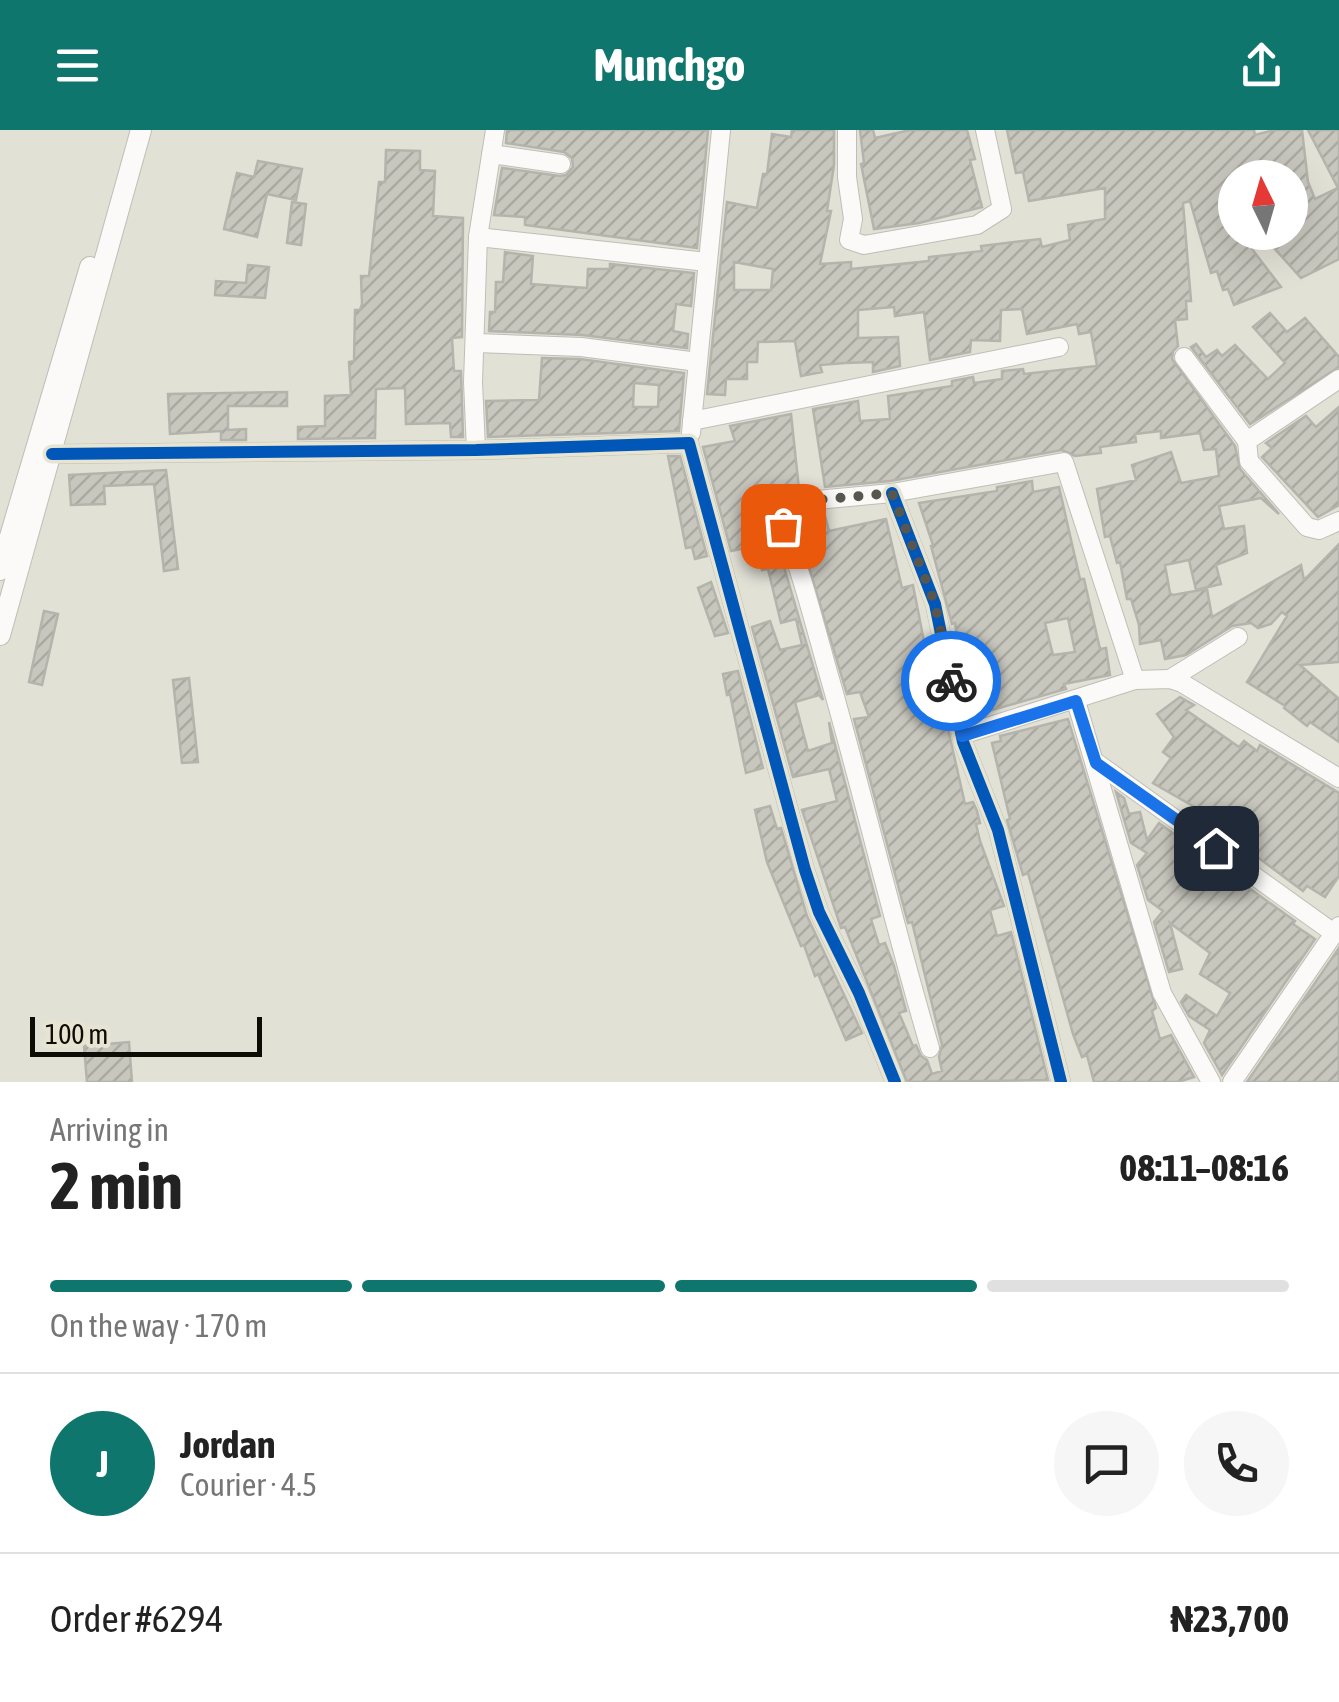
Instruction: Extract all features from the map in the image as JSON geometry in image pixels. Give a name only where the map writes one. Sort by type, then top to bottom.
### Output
[{"type":"street","points":[[0,570],[128,130]]},
{"type":"street","points":[[0,635],[141,130]]},
{"type":"street","points":[[476,450],[478,237],[495,130]]},
{"type":"street","points":[[721,130],[690,443],[805,870],[895,1082]]},
{"type":"street","points":[[847,130],[854,219],[849,240],[864,244],[977,225],[1002,209],[985,130]]},
{"type":"street","points":[[492,154],[561,164]]},
{"type":"street","points":[[478,237],[707,262]]},
{"type":"street","points":[[476,343],[581,346],[698,362]]},
{"type":"street","points":[[692,421],[1058,346]]},
{"type":"street","points":[[1184,358],[1247,441],[1249,462],[1306,527],[1318,530],[1339,521]]},
{"type":"street","points":[[1247,441],[1339,379]]},
{"type":"street","points":[[52,454],[476,450],[690,443]]},
{"type":"street","points":[[930,1048],[893,924],[854,762],[783,526],[796,502],[892,493],[1064,462],[1135,680]]},
{"type":"street","points":[[892,493],[935,604],[962,736],[998,830],[1061,1082]]},
{"type":"street","points":[[962,736],[1135,680],[1170,679],[1238,638]]},
{"type":"street","points":[[1170,679],[1339,778]]},
{"type":"street","points":[[1076,701],[1162,993],[1210,1082]]},
{"type":"street","points":[[1096,763],[1337,930],[1232,1082]]},
{"type":"building","points":[[507,130],[708,130],[697,248],[525,225],[525,217],[494,215],[502,168],[560,176],[573,167],[572,158],[564,152],[506,143]]},
{"type":"building","points":[[792,130],[834,130],[834,165],[827,211],[831,211],[820,264],[851,262],[851,269],[929,261],[929,257],[982,251],[981,246],[1040,239],[1042,247],[1070,240],[1068,225],[1105,219],[1105,188],[1029,201],[1023,172],[1016,173],[1007,130],[1254,130],[1255,135],[1302,130],[1305,160],[1218,160],[1218,250],[1253,250],[1281,287],[1234,305],[1228,289],[1223,290],[1217,271],[1211,273],[1190,201],[1183,203],[1191,301],[1186,301],[1187,319],[1175,320],[1178,346],[1172,359],[1235,446],[1240,469],[1279,514],[1261,498],[1219,506],[1224,529],[1244,526],[1247,553],[1216,565],[1221,584],[1196,590],[1189,560],[1165,565],[1173,595],[1207,589],[1212,617],[1301,565],[1304,580],[1339,544],[1339,662],[1300,665],[1339,699],[1339,742],[1310,722],[1307,726],[1285,706],[1247,682],[1287,616],[1282,612],[1271,624],[1258,628],[1251,623],[1232,626],[1186,655],[1165,659],[1161,640],[1140,644],[1139,625],[1131,599],[1127,599],[1120,562],[1117,563],[1110,536],[1105,537],[1097,489],[1136,480],[1132,465],[1171,452],[1181,483],[1219,476],[1216,449],[1204,450],[1200,433],[1161,438],[1161,431],[1135,434],[1136,442],[1100,447],[1101,453],[1075,456],[1062,450],[890,481],[825,487],[813,409],[858,401],[860,421],[890,419],[888,396],[952,386],[952,381],[973,377],[974,383],[1002,379],[1002,371],[1023,369],[1024,374],[1097,366],[1091,332],[1079,334],[1077,324],[1027,334],[1022,309],[1001,310],[1000,341],[971,340],[970,352],[930,360],[924,312],[895,316],[894,307],[858,310],[858,338],[898,337],[900,366],[873,372],[873,362],[820,365],[822,372],[801,376],[795,341],[758,342],[757,362],[747,362],[747,379],[726,379],[725,395],[707,394],[727,202],[757,208],[763,174],[767,174],[772,134],[791,137]],"holes":[[[734,262],[773,269],[771,290],[734,290]]]},
{"type":"building","points":[[860,130],[873,130],[875,138],[910,130],[967,130],[982,207],[919,223],[874,229],[861,164],[864,163]]},
{"type":"building","points":[[1308,130],[1339,130],[1339,259],[1301,278],[1276,250],[1308,250],[1308,182],[1315,199],[1338,188]]},
{"type":"building","points":[[386,150],[420,151],[420,170],[435,171],[433,216],[463,218],[462,337],[452,338],[454,371],[461,371],[463,437],[451,437],[450,423],[406,424],[405,388],[376,389],[375,438],[298,439],[298,427],[325,426],[325,396],[351,395],[349,362],[354,361],[355,310],[360,310],[362,304],[361,276],[369,276],[379,182],[385,182]]},
{"type":"building","points":[[258,161],[302,169],[296,200],[267,194],[257,237],[224,229],[237,173],[254,177]]},
{"type":"building","points":[[292,202],[306,204],[301,245],[287,243]]},
{"type":"building","points":[[505,252],[533,256],[531,284],[587,288],[588,269],[610,269],[610,264],[694,273],[691,306],[676,304],[673,331],[688,334],[687,348],[582,335],[489,331],[490,312],[495,312],[496,282],[503,282]]},
{"type":"building","points":[[248,265],[269,267],[265,298],[215,295],[216,281],[246,283]]},
{"type":"building","points":[[1270,313],[1287,332],[1305,318],[1339,357],[1339,367],[1250,424],[1191,347],[1196,344],[1206,357],[1217,350],[1222,356],[1235,345],[1268,379],[1285,363],[1253,327]]},
{"type":"building","points":[[542,358],[684,373],[679,431],[488,437],[486,401],[539,400]],"holes":[[[634,383],[659,385],[658,407],[633,407]]]},
{"type":"building","points":[[287,392],[287,406],[228,406],[228,430],[246,429],[246,440],[221,440],[221,431],[170,434],[168,394]]},
{"type":"building","points":[[1339,407],[1339,505],[1318,517],[1262,457],[1272,448],[1266,443],[1306,416],[1316,427]]},
{"type":"building","points":[[791,414],[799,489],[776,491],[778,509],[771,526],[776,542],[731,551],[703,447],[735,441],[730,426]]},
{"type":"building","points":[[668,456],[680,456],[707,556],[695,559],[692,547],[686,548]]},
{"type":"building","points":[[166,470],[178,569],[164,571],[154,484],[104,486],[105,504],[71,505],[69,475]]},
{"type":"building","points":[[1032,481],[1033,492],[1059,487],[1080,579],[1084,579],[1100,649],[1106,648],[1110,675],[1064,684],[1066,689],[978,714],[919,503],[997,491],[997,487]],"holes":[[[1068,618],[1075,652],[1053,655],[1045,623]]]},
{"type":"building","points":[[824,512],[829,531],[886,519],[902,588],[913,585],[937,708],[943,707],[965,804],[973,802],[977,811],[980,841],[1004,906],[990,910],[997,936],[1011,932],[1048,1080],[907,1082],[845,927],[841,928],[802,810],[837,801],[829,769],[793,777],[752,627],[770,621],[780,650],[802,645],[796,619],[781,623],[768,569],[762,570],[759,558],[779,550],[823,700],[819,695],[795,702],[808,751],[832,743],[829,722],[880,916],[871,919],[879,945],[885,943],[894,966],[906,1011],[899,1013],[913,1046],[927,1060],[932,1074],[942,1071],[942,1045],[912,922],[908,923],[854,719],[869,717],[860,692],[847,694],[797,527],[803,516]]},
{"type":"building","points":[[711,582],[728,633],[715,636],[698,588]]},
{"type":"building","points":[[44,611],[58,614],[42,685],[29,682]]},
{"type":"building","points":[[738,671],[763,768],[746,773],[723,674]]},
{"type":"building","points":[[189,678],[198,762],[182,763],[173,680]]},
{"type":"building","points":[[1180,697],[1194,705],[1186,710],[1239,747],[1244,741],[1257,751],[1260,745],[1339,793],[1339,876],[1325,897],[1307,886],[1303,891],[1256,856],[1258,853],[1241,840],[1245,836],[1153,783],[1171,758],[1163,752],[1174,737],[1157,714]]},
{"type":"building","points":[[1068,719],[1156,1008],[1152,1011],[1160,1039],[1171,1035],[1194,1077],[1178,1082],[1094,1082],[1087,1055],[1082,1057],[1073,1034],[1028,873],[1023,875],[1007,820],[1010,819],[992,743],[1001,741],[1000,736]]},
{"type":"building","points":[[1116,792],[1124,798],[1129,814],[1140,812],[1147,840],[1159,823],[1315,939],[1222,1075],[1204,1043],[1210,1030],[1189,1016],[1181,1002],[1186,995],[1217,1016],[1230,993],[1200,974],[1210,953],[1170,923],[1182,969],[1169,972],[1154,922],[1163,911],[1148,900],[1137,865],[1147,853],[1131,843]]},
{"type":"building","points":[[770,806],[777,829],[781,828],[807,916],[862,1033],[846,1040],[767,862],[755,810]]},
{"type":"building","points":[[1339,948],[1339,1082],[1247,1082]]},
{"type":"building","points":[[129,1042],[132,1082],[87,1082],[84,1046]]},
{"type":"cycle path","points":[[52,454],[476,450],[689,443],[805,870],[819,912],[859,993],[895,1082]]},
{"type":"cycle path","points":[[892,493],[935,604],[963,742],[998,830],[1061,1082]]},
{"type":"way so far","points":[[783,526],[796,502],[892,493],[935,604],[951,681]]},
{"type":"route","points":[[951,681],[962,736],[1076,701],[1096,763],[1216,848]]}]
